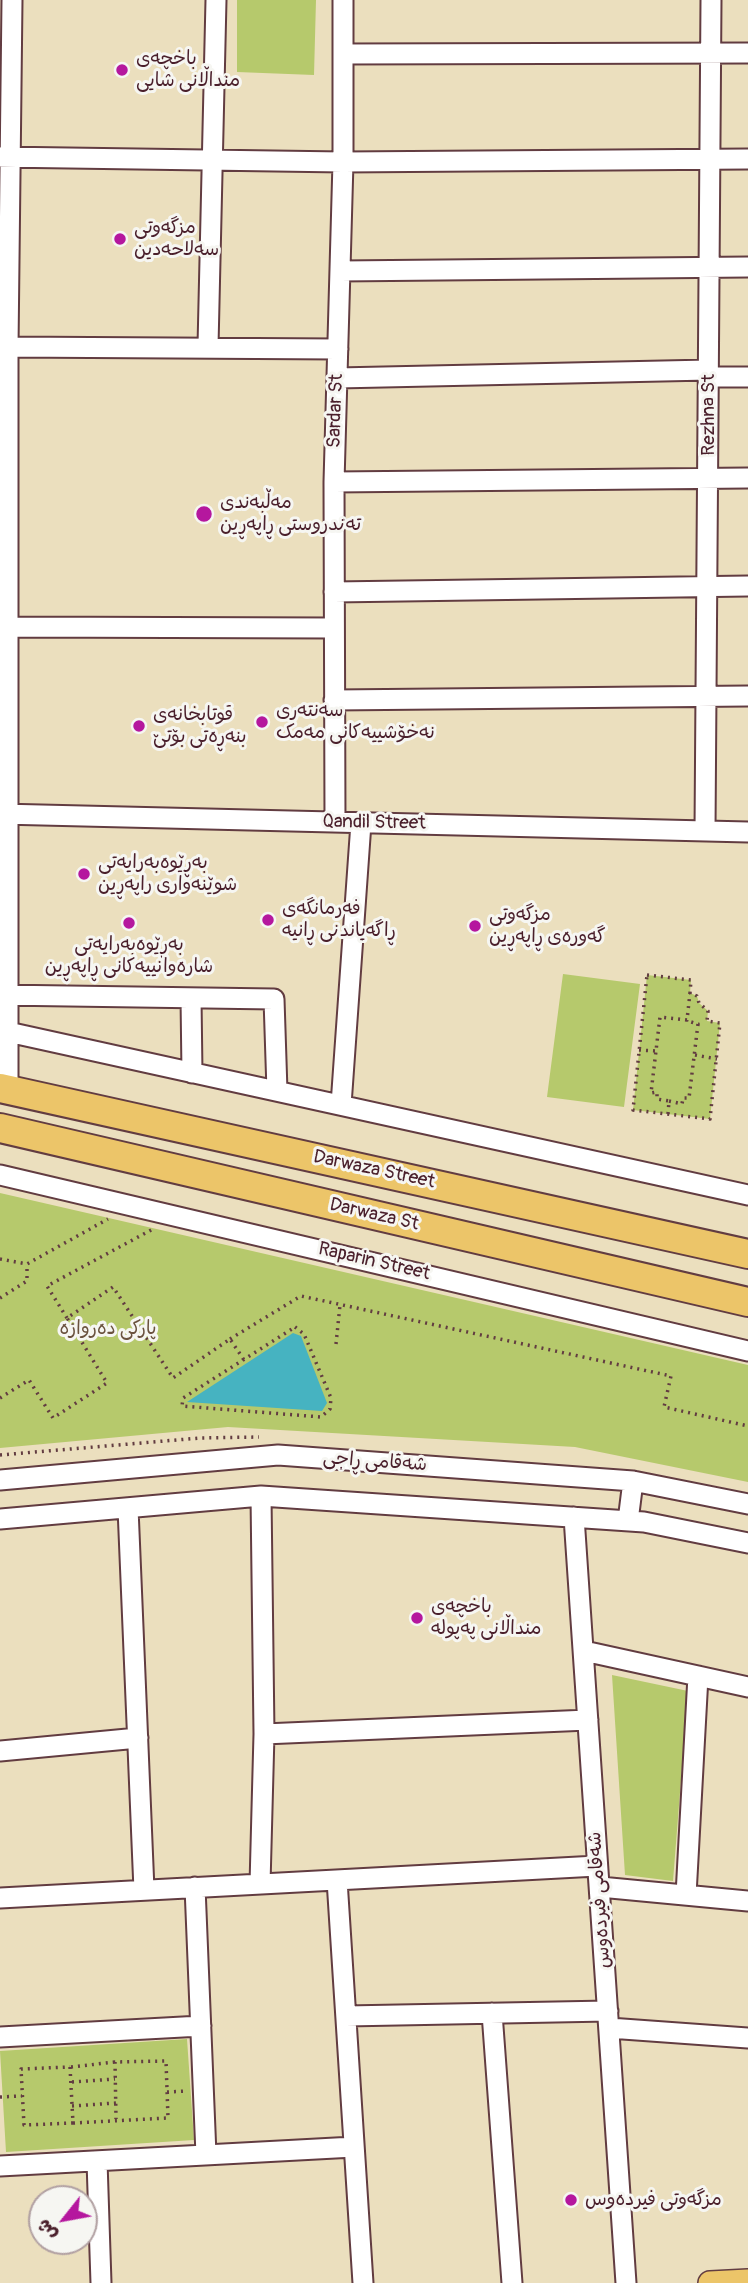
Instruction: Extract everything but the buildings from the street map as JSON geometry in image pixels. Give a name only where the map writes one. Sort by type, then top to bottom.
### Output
[{"type":"highway","name":"Darwaza Street","points":[[4,1088],[748,1254]]},
{"type":"highway","name":"Darwaza St","points":[[0,1128],[748,1302]]},
{"type":"highway","points":[[424,1226],[434,1183]]},
{"type":"main road","points":[[710,2283],[748,2281]]},
{"type":"street","points":[[4,1088],[8,1032],[4,994],[3,695],[7,627],[4,593],[4,488],[5,374],[8,347],[5,157],[6,54],[12,0]]},
{"type":"street","points":[[208,346],[216,0]]},
{"type":"street","name":"Sardar St","points":[[335,822],[334,482],[343,162],[343,0]]},
{"type":"street","name":"Rezhna St","points":[[705,831],[711,0]]},
{"type":"street","points":[[343,54],[748,53]]},
{"type":"street","points":[[5,157],[343,162],[748,159]]},
{"type":"street","points":[[340,271],[748,267]]},
{"type":"street","points":[[8,347],[208,346],[338,349]]},
{"type":"street","points":[[337,379],[709,374],[748,377]]},
{"type":"street","points":[[334,482],[748,478]]},
{"type":"street","points":[[334,592],[748,586]]},
{"type":"street","points":[[7,627],[333,628]]},
{"type":"street","points":[[334,700],[748,696]]},
{"type":"street","name":"Qandil Street","points":[[4,814],[748,832]]},
{"type":"street","points":[[341,1105],[360,822]]},
{"type":"street","points":[[4,994],[274,999],[277,1091]]},
{"type":"street","points":[[191,998],[192,1073]]},
{"type":"street","points":[[8,1032],[748,1195]]},
{"type":"street","name":"Raparin Street","points":[[0,1175],[748,1351]]},
{"type":"street","name":"شەقامی ڕاجی","points":[[0,1480],[278,1455],[633,1481],[748,1504]]},
{"type":"street","points":[[628,1521],[633,1481]]},
{"type":"street","points":[[0,1519],[261,1496],[628,1521],[748,1543]]},
{"type":"street","points":[[260,1884],[264,1734],[261,1496]]},
{"type":"street","points":[[128,1508],[144,1890]]},
{"type":"street","name":"شەقامی فیردەوس","points":[[574,1517],[626,2283]]},
{"type":"street","points":[[584,1651],[748,1687]]},
{"type":"street","points":[[686,1895],[698,1676]]},
{"type":"street","points":[[264,1734],[588,1720]]},
{"type":"street","points":[[0,1751],[138,1738]]},
{"type":"street","points":[[0,1898],[597,1866]]},
{"type":"street","points":[[337,1880],[363,2283]]},
{"type":"street","points":[[195,1887],[206,2155]]},
{"type":"street","points":[[600,1887],[748,1901]]},
{"type":"street","points":[[346,2016],[492,2013],[608,2019],[748,2038]]},
{"type":"street","points":[[492,2013],[512,2283]]},
{"type":"street","points":[[0,2037],[201,2026]]},
{"type":"street","points":[[0,2166],[354,2147]]},
{"type":"street","points":[[97,2161],[101,2283]]},
{"type":"path","points":[[687,1020],[691,980],[648,975],[633,1110],[710,1119],[720,1023],[707,1021],[708,1011],[699,1003],[697,996],[690,993]]},
{"type":"path","points":[[660,1017],[698,1024],[689,1098],[683,1098],[681,1104],[656,1099],[657,1093],[651,1093],[656,1051],[660,1017]]},
{"type":"path","points":[[639,1050],[656,1051]]},
{"type":"path","points":[[694,1055],[717,1059]]},
{"type":"path","points":[[668,1114],[669,1101]]},
{"type":"path","points":[[0,1259],[27,1264],[116,1215]]},
{"type":"path","points":[[0,1398],[29,1380],[53,1418],[107,1382],[47,1286],[162,1224]]},
{"type":"path","points":[[0,1298],[26,1281],[27,1264]]},
{"type":"path","points":[[67,1318],[113,1287],[173,1378],[301,1296],[671,1376],[664,1407],[748,1426]]},
{"type":"path","points":[[336,1344],[340,1305]]},
{"type":"path","points":[[295,1327],[304,1334],[331,1398],[330,1409],[321,1417],[182,1406],[183,1398],[244,1360],[295,1327]]},
{"type":"path","points":[[230,1339],[244,1360]]},
{"type":"path","points":[[166,2061],[168,2118],[24,2125],[21,2068],[70,2067],[115,2062],[166,2061]]},
{"type":"path","points":[[115,2062],[116,2119]]},
{"type":"path","points":[[70,2067],[73,2123]]},
{"type":"path","points":[[71,2082],[115,2079]]},
{"type":"path","points":[[0,2097],[22,2096]]},
{"type":"path","points":[[72,2106],[116,2103]]},
{"type":"green space","points":[[237,0],[316,0],[314,75],[237,72]]},
{"type":"green space","points":[[563,974],[640,984],[624,1107],[547,1097]]},
{"type":"green space","points":[[647,975],[691,980],[690,993],[697,996],[699,1003],[708,1011],[707,1021],[720,1023],[710,1119],[633,1110]]},
{"type":"green space","name":"پارکی دەروازە","points":[[0,1193],[748,1365],[748,1482],[575,1447],[228,1427],[0,1448]]},
{"type":"green space","points":[[612,1675],[688,1691],[673,1881],[625,1875]]},
{"type":"green space","points":[[187,2039],[194,2140],[6,2152],[0,2051]]},
{"type":"water","points":[[293,1333],[301,1336],[327,1403],[322,1411],[187,1402]]},
{"type":"place","name":"باخچەی منداڵانی شایی","points":[[122,70]]},
{"type":"place","name":"مزگەوتی سەلاحەدین","points":[[120,239]]},
{"type":"place","name":"مەڵبەندی تەندروستی ڕاپەڕین","points":[[204,514]]},
{"type":"place","name":"سەنتەری نەخۆشییەکانی مەمک","points":[[262,722]]},
{"type":"place","name":"قوتابخانەی بنەڕەتی بۆتێ","points":[[139,726]]},
{"type":"place","name":"بەڕێوەبەرایەتی شوێنەواری راپەڕین","points":[[84,874]]},
{"type":"place","name":"فەرمانگەی ڕاگەیاندنی ڕانیە","points":[[268,920]]},
{"type":"place","name":"بەڕێوەبەرایەتی شارەوانییەکانی ڕاپەڕین","points":[[129,923]]},
{"type":"place","name":"مزگەوتی گەورەی ڕاپەڕین","points":[[475,926]]},
{"type":"place","name":"باخچەی منداڵانی پەپولە","points":[[417,1618]]},
{"type":"place","name":"مزگەوتی فیردەوس","points":[[571,2200]]}]
